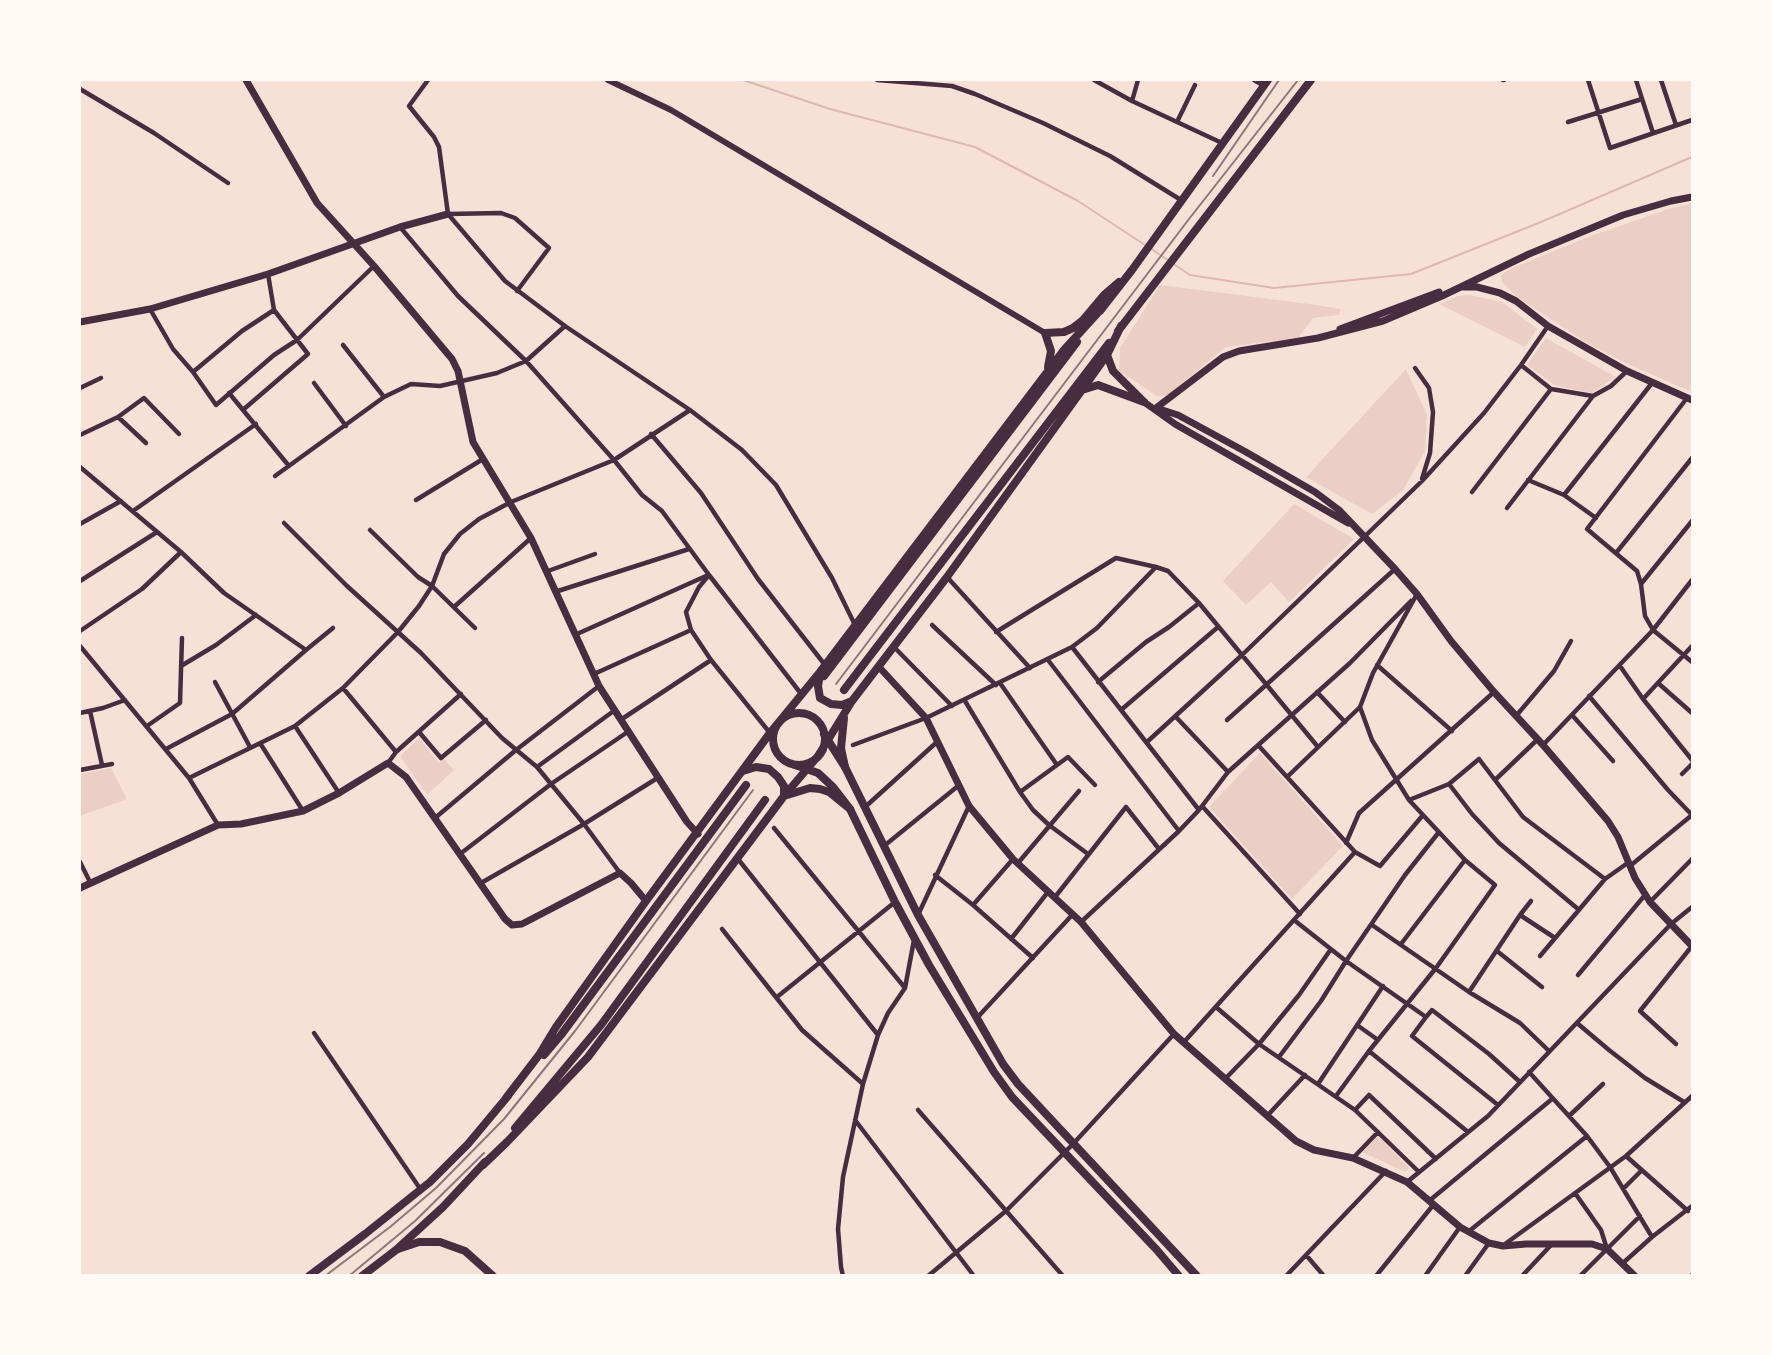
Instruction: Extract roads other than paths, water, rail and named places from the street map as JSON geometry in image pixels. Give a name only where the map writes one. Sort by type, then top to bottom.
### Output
[{"type":"main road","points":[[249,80],[316,203],[374,266],[452,359],[458,371],[473,442],[531,538],[558,591],[599,686],[687,822],[698,834]]},
{"type":"main road","points":[[844,690],[1311,80]]},
{"type":"main road","points":[[506,1098],[539,1055],[556,1027],[646,901],[698,834],[770,733],[822,674],[1130,273],[1266,82]]},
{"type":"main road","points":[[1156,408],[1223,357],[1239,351],[1318,338],[1383,321],[1528,254],[1623,215],[1692,197]]},
{"type":"main road","points":[[80,322],[150,309],[268,273],[400,227],[448,214]]},
{"type":"main road","points":[[1489,289],[1485,283],[1490,272]]},
{"type":"main road","points":[[1046,374],[1051,351],[1045,333],[1064,332],[1082,321],[1104,295],[1130,273]]},
{"type":"main road","points":[[1459,287],[1477,286],[1516,301],[1548,326],[1627,371],[1690,399]]},
{"type":"main road","points":[[852,701],[842,705],[831,704],[820,698],[818,686],[825,665],[1064,350],[1103,307]]},
{"type":"main road","points":[[362,1275],[396,1250],[443,1207],[588,1057],[784,796],[818,756],[827,738],[852,701],[947,577],[1107,355],[1121,326]]},
{"type":"main road","points":[[1107,355],[1113,371],[1144,402]]},
{"type":"main road","points":[[1082,390],[1098,386],[1178,415],[1315,492],[1339,510],[1417,594],[1451,641],[1608,821],[1648,899],[1692,946]]},
{"type":"main road","points":[[1156,408],[1175,424],[1355,527]]},
{"type":"main road","points":[[1241,461],[1246,452]]},
{"type":"main road","points":[[879,667],[926,718],[969,806],[1016,861],[1081,922],[1174,1034],[1296,1141],[1314,1150],[1353,1158],[1407,1182],[1460,1227],[1489,1243],[1503,1246],[1592,1244],[1606,1249],[1623,1263],[1632,1275]]},
{"type":"main road","points":[[1179,1275],[1012,1097],[994,1072],[914,938],[850,809],[818,772],[781,758],[773,745],[778,723],[790,715],[805,714],[818,721],[845,767],[918,915],[1003,1064],[1018,1084],[1073,1144],[1197,1275]]},
{"type":"main road","points":[[844,715],[842,748],[845,767]]},
{"type":"main road","points":[[795,765],[812,762],[818,756]]},
{"type":"main road","points":[[80,888],[218,825],[241,824],[303,811],[388,764],[406,777],[512,926],[522,924],[620,873],[632,883],[646,901]]},
{"type":"main road","points":[[741,772],[756,767],[769,769],[784,786],[784,796]]},
{"type":"main road","points":[[309,1275],[421,1190],[468,1144],[561,1035],[746,785]]},
{"type":"main road","points":[[784,796],[810,788],[820,789],[829,792],[850,809]]},
{"type":"main road","points":[[483,1165],[601,1025],[765,800]]},
{"type":"main road","points":[[396,1250],[419,1242],[440,1242],[465,1251],[493,1275]]},
{"type":"street","points":[[428,80],[409,106],[434,137],[442,159],[448,214],[505,281],[517,291],[690,410],[742,450],[776,485],[832,578],[855,625]]},
{"type":"street","points":[[608,80],[671,110],[1045,333]]},
{"type":"street","points":[[877,80],[952,86],[975,94],[1043,123],[1110,156],[1181,200]]},
{"type":"street","points":[[1094,80],[1131,101],[1222,143]]},
{"type":"street","points":[[1131,101],[1138,80]]},
{"type":"street","points":[[1255,80],[1266,82]]},
{"type":"street","points":[[1588,80],[1610,148],[1692,120]]},
{"type":"street","points":[[1636,80],[1653,133]]},
{"type":"street","points":[[1661,80],[1676,125]]},
{"type":"street","points":[[1177,122],[1195,85]]},
{"type":"street","points":[[80,89],[154,133],[228,183]]},
{"type":"street","points":[[1568,122],[1642,99]]},
{"type":"street","points":[[448,214],[501,213],[515,218],[549,248],[517,291]]},
{"type":"street","points":[[400,227],[458,296],[525,362],[614,460],[642,495],[662,511],[802,694]]},
{"type":"street","points":[[150,309],[172,349],[216,405],[274,355],[297,340],[374,266]]},
{"type":"street","points":[[244,409],[308,354],[274,310],[268,273]]},
{"type":"street","points":[[192,372],[242,331],[274,310]]},
{"type":"street","points":[[275,476],[384,397],[411,384],[440,386],[497,373],[525,362],[565,326]]},
{"type":"street","points":[[1147,742],[1242,655],[1422,481],[1484,413],[1548,326]]},
{"type":"street","points":[[343,345],[384,397]]},
{"type":"street","points":[[1521,365],[1551,389],[1593,396]]},
{"type":"street","points":[[1415,368],[1429,388],[1433,412],[1430,453],[1422,481]]},
{"type":"street","points":[[1507,508],[1593,396],[1611,386],[1627,371]]},
{"type":"street","points":[[80,388],[101,378]]},
{"type":"street","points":[[314,383],[346,426]]},
{"type":"street","points":[[1564,495],[1652,383]]},
{"type":"street","points":[[1472,492],[1551,389]]},
{"type":"street","points":[[229,393],[290,466]]},
{"type":"street","points":[[80,435],[118,417],[144,398],[179,434]]},
{"type":"street","points":[[1690,399],[1587,530],[1637,571],[1645,616],[1653,630],[1692,662]]},
{"type":"street","points":[[189,778],[295,726],[343,688],[398,632],[419,606],[432,586],[444,554],[460,534],[479,519],[511,502],[614,460],[690,410]]},
{"type":"street","points":[[118,417],[146,443]]},
{"type":"street","points":[[133,510],[256,424]]},
{"type":"street","points":[[651,434],[701,493],[758,579],[825,665]]},
{"type":"street","points":[[1616,553],[1692,458]]},
{"type":"street","points":[[416,500],[483,459]]},
{"type":"street","points":[[80,467],[133,510],[224,593],[306,650]]},
{"type":"street","points":[[80,475],[86,472]]},
{"type":"street","points":[[1528,480],[1564,495],[1596,518]]},
{"type":"street","points":[[80,524],[120,501]]},
{"type":"street","points":[[1641,584],[1692,521]]},
{"type":"street","points":[[284,523],[347,586],[398,632],[516,750],[537,767],[584,824],[620,873]]},
{"type":"street","points":[[370,530],[475,628]]},
{"type":"street","points":[[80,581],[157,532]]},
{"type":"street","points":[[454,608],[531,538]]},
{"type":"street","points":[[558,591],[689,549]]},
{"type":"street","points":[[80,631],[142,588],[181,552]]},
{"type":"street","points":[[548,571],[596,554]]},
{"type":"street","points":[[996,632],[1116,558],[1168,571],[1199,603],[1318,747]]},
{"type":"street","points":[[853,745],[926,718],[1072,648],[1097,628],[1156,567]]},
{"type":"street","points":[[1227,720],[1395,569]]},
{"type":"street","points":[[709,575],[699,587],[686,612],[691,630],[711,660],[770,733]]},
{"type":"street","points":[[577,634],[709,575]]},
{"type":"street","points":[[947,577],[1030,668]]},
{"type":"street","points":[[1495,780],[1572,715],[1653,630],[1692,580]]},
{"type":"street","points":[[1287,777],[1360,707],[1377,665],[1417,594]]},
{"type":"street","points":[[1081,922],[1179,831],[1201,808],[1228,772],[1350,663],[1417,594]]},
{"type":"street","points":[[1098,682],[1146,642],[1199,603]]},
{"type":"street","points":[[181,666],[216,645],[256,615]]},
{"type":"street","points":[[932,625],[998,684],[1057,765]]},
{"type":"street","points":[[1121,710],[1218,627]]},
{"type":"street","points":[[166,749],[232,714],[333,628]]},
{"type":"street","points":[[594,674],[691,630]]},
{"type":"street","points":[[147,726],[180,703],[182,638]]},
{"type":"street","points":[[1516,716],[1554,671],[1571,641]]},
{"type":"street","points":[[80,646],[189,778],[218,825]]},
{"type":"street","points":[[1643,699],[1692,646]]},
{"type":"street","points":[[894,647],[952,706]]},
{"type":"street","points":[[1072,648],[1201,808],[1300,914]]},
{"type":"street","points":[[621,719],[711,660]]},
{"type":"street","points":[[1048,660],[1179,831]]},
{"type":"street","points":[[1377,665],[1452,731]]},
{"type":"street","points":[[1620,666],[1692,762],[1682,774]]},
{"type":"street","points":[[215,682],[250,747]]},
{"type":"street","points":[[1658,683],[1692,712]]},
{"type":"street","points":[[435,818],[516,750],[599,686]]},
{"type":"street","points":[[343,688],[396,752]]},
{"type":"street","points":[[1317,692],[1345,722]]},
{"type":"street","points":[[1346,843],[1359,813],[1494,692]]},
{"type":"street","points":[[388,764],[396,752],[461,694]]},
{"type":"street","points":[[1540,956],[1605,879],[1630,864],[1692,815],[1589,696]]},
{"type":"street","points":[[80,713],[103,708],[125,699]]},
{"type":"street","points":[[965,700],[1033,810],[1049,825],[1089,854]]},
{"type":"street","points":[[1336,1096],[1436,968],[1495,885],[1465,860],[1409,800],[1372,740],[1360,707]]},
{"type":"street","points":[[537,767],[615,710]]},
{"type":"street","points":[[90,711],[102,765]]},
{"type":"street","points":[[1572,715],[1613,761]]},
{"type":"street","points":[[1176,717],[1228,772]]},
{"type":"street","points":[[419,732],[441,758],[486,720]]},
{"type":"street","points":[[295,726],[339,793]]},
{"type":"street","points":[[460,854],[551,784],[629,731]]},
{"type":"street","points":[[864,808],[938,741]]},
{"type":"street","points":[[260,743],[303,811]]},
{"type":"street","points":[[1258,745],[1355,852],[1380,866],[1423,815]]},
{"type":"street","points":[[1020,792],[1068,757],[1095,785]]},
{"type":"street","points":[[1409,800],[1449,784],[1479,759],[1523,817],[1605,879]]},
{"type":"street","points":[[80,770],[112,764]]},
{"type":"street","points":[[480,883],[584,824],[659,777]]},
{"type":"street","points":[[1449,784],[1498,843],[1578,909]]},
{"type":"street","points":[[884,846],[958,786]]},
{"type":"street","points":[[974,905],[1078,791]]},
{"type":"street","points":[[918,915],[969,806]]},
{"type":"street","points":[[1055,897],[1126,807],[1159,849]]},
{"type":"street","points":[[774,828],[905,988]]},
{"type":"street","points":[[1280,1058],[1405,875],[1439,832]]},
{"type":"street","points":[[1184,1042],[1355,852]]},
{"type":"street","points":[[738,859],[878,1035]]},
{"type":"street","points":[[1578,975],[1648,899],[1692,859]]},
{"type":"street","points":[[1401,944],[1465,860]]},
{"type":"street","points":[[80,862],[90,882]]},
{"type":"street","points":[[935,875],[974,905],[1033,958]]},
{"type":"street","points":[[1011,939],[1048,891]]},
{"type":"street","points":[[1469,992],[1531,901]]},
{"type":"street","points":[[777,997],[895,902]]},
{"type":"street","points":[[1407,1182],[1498,1105],[1671,924],[1692,908]]},
{"type":"street","points":[[976,1019],[1073,914]]},
{"type":"street","points":[[1520,915],[1555,938]]},
{"type":"street","points":[[1294,920],[1346,961],[1426,1017]]},
{"type":"street","points":[[1372,925],[1469,992],[1520,1023],[1550,1051]]},
{"type":"street","points":[[722,929],[802,1030],[863,1084]]},
{"type":"street","points":[[843,1275],[840,1267],[838,1229],[843,1178],[855,1120],[878,1035],[888,1013],[905,988],[914,938]]},
{"type":"street","points":[[1676,1044],[1640,1011],[1692,946]]},
{"type":"street","points":[[1226,1078],[1259,1044],[1299,995],[1331,949]]},
{"type":"street","points":[[1497,951],[1542,987]]},
{"type":"street","points":[[1318,1084],[1383,986]]},
{"type":"street","points":[[1216,1007],[1259,1044],[1355,1110],[1419,1172]]},
{"type":"street","points":[[1498,1105],[1412,1036],[1432,1010],[1489,1054],[1520,1082]]},
{"type":"street","points":[[1577,1023],[1645,1078],[1684,1102]]},
{"type":"street","points":[[1357,1025],[1378,1040]]},
{"type":"street","points":[[314,1033],[421,1190]]},
{"type":"street","points":[[928,1275],[1007,1210],[1065,1153],[1174,1034]]},
{"type":"street","points":[[1369,1051],[1468,1132]]},
{"type":"street","points":[[1529,1072],[1587,1136],[1610,1167],[1652,1237]]},
{"type":"street","points":[[1267,1116],[1305,1075]]},
{"type":"street","points":[[1569,1116],[1603,1084]]},
{"type":"street","points":[[1355,1110],[1369,1095],[1436,1159]]},
{"type":"street","points":[[1503,1246],[1626,1156],[1692,1096]]},
{"type":"street","points":[[1376,1275],[1432,1203],[1552,1099]]},
{"type":"street","points":[[918,1110],[1064,1275]]},
{"type":"street","points":[[855,1120],[974,1275]]},
{"type":"street","points":[[1353,1158],[1378,1132]]},
{"type":"street","points":[[1468,1232],[1587,1136]]},
{"type":"street","points":[[1623,1263],[1652,1237],[1690,1209],[1626,1156]]},
{"type":"street","points":[[1623,1189],[1642,1170]]},
{"type":"street","points":[[1286,1275],[1386,1171]]},
{"type":"street","points":[[1575,1193],[1601,1230],[1606,1249]]},
{"type":"street","points":[[1580,1275],[1640,1216]]},
{"type":"street","points":[[1425,1275],[1460,1227]]},
{"type":"street","points":[[1465,1275],[1489,1243]]},
{"type":"street","points":[[1522,1275],[1552,1244]]},
{"type":"street","points":[[1306,1255],[1324,1275]]},
{"type":"waterway","points":[[743,80],[830,109],[975,147],[1078,201],[1145,245]]},
{"type":"waterway","points":[[1150,248],[1190,275],[1274,288],[1411,274],[1541,222],[1692,157]]},
{"type":"railway","points":[[1213,176],[1279,80]]},
{"type":"railway","points":[[836,684],[1189,219],[1298,80]]},
{"type":"railway","points":[[325,1276],[390,1227],[436,1188],[504,1119],[575,1031],[753,790]]},
{"type":"railway","points":[[349,1276],[415,1221],[484,1153]]}]
